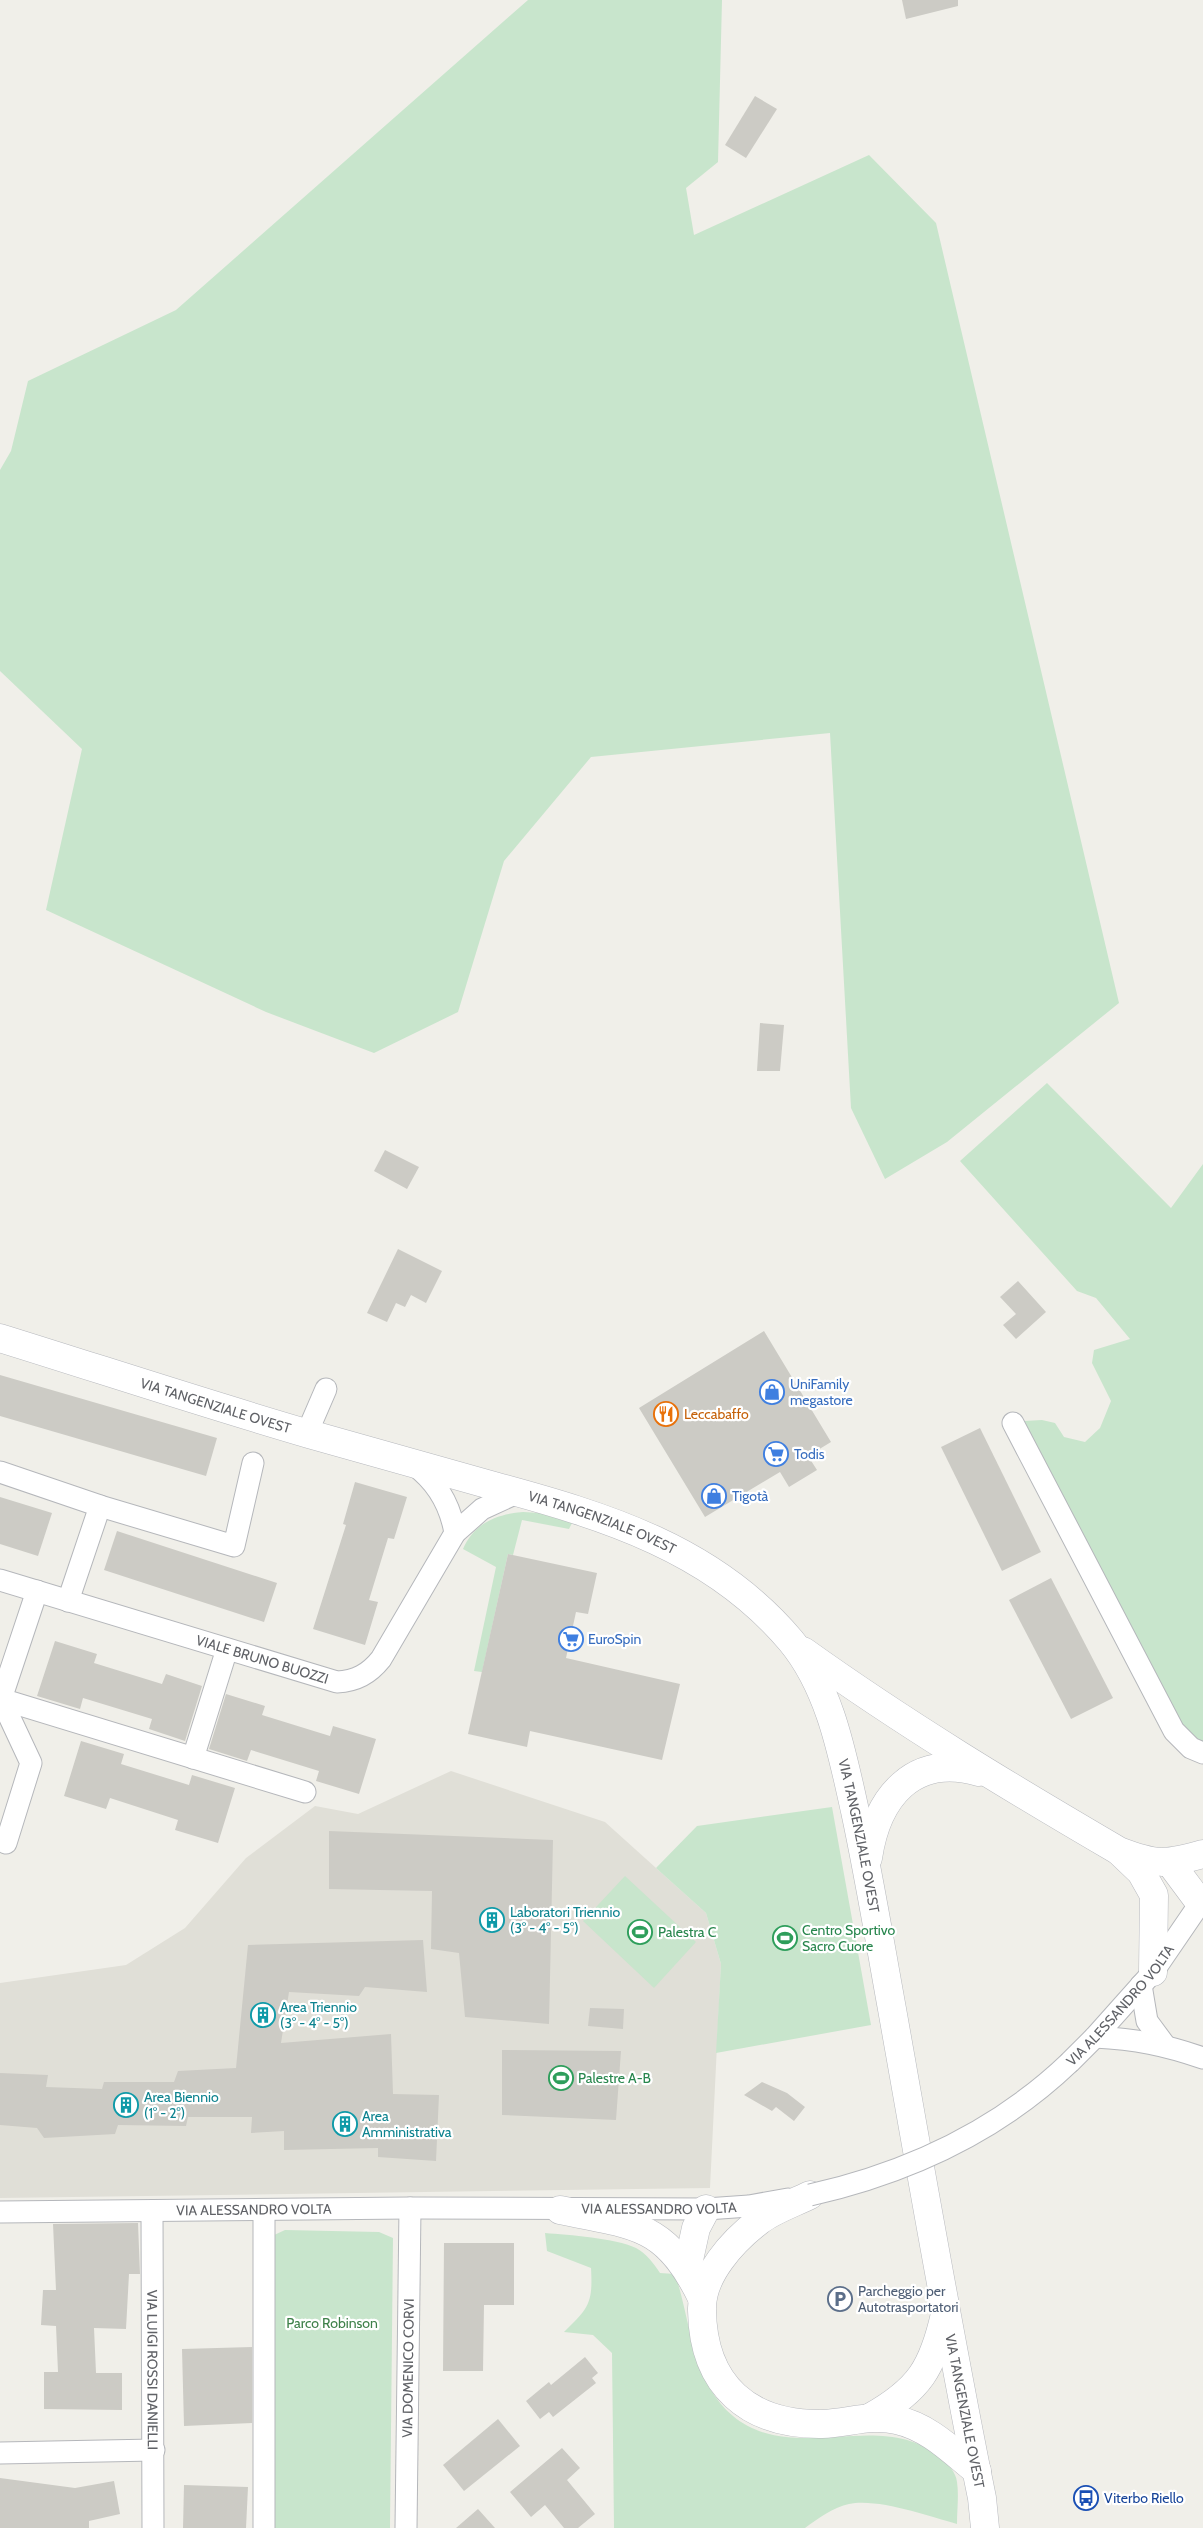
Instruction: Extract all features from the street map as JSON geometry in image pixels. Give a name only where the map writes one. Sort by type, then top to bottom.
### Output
[{"type":"main road","name":"VIA TANGENZIALE OVEST","points":[[0,1338],[307,1433],[519,1492],[627,1526],[688,1556],[735,1588],[778,1626],[794,1644],[817,1682],[826,1702],[846,1771],[867,1865],[946,2310],[977,2471],[990,2527]]},
{"type":"main road","points":[[794,1644],[886,1710],[988,1774],[1119,1851],[1143,1860],[1171,1864],[1203,1854]]},
{"type":"main road","points":[[867,1865],[872,1839],[880,1814],[903,1782],[920,1773],[945,1768],[960,1768],[988,1774]]},
{"type":"main road","points":[[1119,1851],[1141,1872],[1154,1895],[1147,1978]]},
{"type":"main road","points":[[1171,1864],[1202,1901]]},
{"type":"main road","points":[[1154,1895],[1178,1901],[1202,1901]]},
{"type":"main road","points":[[700,2269],[735,2243],[760,2220],[810,2195]]},
{"type":"main road","points":[[706,2209],[696,2228],[703,2334],[714,2368],[732,2395],[751,2409],[788,2422],[823,2424],[870,2417],[893,2419],[915,2426],[951,2449],[977,2471]]},
{"type":"main road","points":[[560,2210],[636,2226],[668,2245],[700,2269]]},
{"type":"main road","points":[[870,2417],[902,2398],[921,2377],[939,2342],[946,2310]]},
{"type":"street","points":[[307,1433],[326,1389]]},
{"type":"street","points":[[1013,1423],[1174,1731],[1191,1748],[1203,1753]]},
{"type":"street","points":[[411,1462],[423,1472],[442,1495],[448,1507],[455,1533]]},
{"type":"street","points":[[0,1472],[100,1506],[234,1546],[252,1463]]},
{"type":"street","name":"VIA TANGENZIALE OVEST","points":[[455,1533],[482,1509],[519,1492]]},
{"type":"street","points":[[68,1601],[100,1506]]},
{"type":"street","name":"VIALE BRUNO BUOZZI","points":[[0,1580],[337,1682],[360,1678],[375,1667],[455,1533]]},
{"type":"street","points":[[6,1843],[31,1763],[2,1699],[37,1591]]},
{"type":"street","points":[[194,1758],[227,1649]]},
{"type":"street","points":[[2,1699],[305,1792]]},
{"type":"street","name":"VIA ALESSANDRO VOLTA","points":[[0,2212],[264,2211],[410,2208],[706,2209],[750,2206],[810,2195],[888,2173],[960,2142],[1012,2111],[1070,2062],[1115,2015],[1147,1978],[1202,1901]]},
{"type":"street","points":[[1147,1978],[1147,2021],[1164,2044]]},
{"type":"street","points":[[1115,2015],[1147,2021]]},
{"type":"street","points":[[1095,2037],[1130,2038],[1164,2044],[1203,2058]]},
{"type":"street","name":"VIA DOMENICO CORVI","points":[[406,2528],[410,2208]]},
{"type":"street","name":"VIA LUIGI ROSSI DANIELLI","points":[[152,2211],[153,2528]]},
{"type":"street","points":[[264,2211],[264,2528]]},
{"type":"street","points":[[0,2453],[154,2450]]},
{"type":"shaded area","points":[[451,1771],[605,1822],[706,1913],[721,1964],[710,2188],[0,2198],[0,1983],[126,1965],[185,1928],[246,1858],[315,1806],[358,1814]]},
{"type":"green space","points":[[528,0],[722,0],[718,162],[686,188],[694,235],[869,155],[936,223],[1119,1003],[947,1142],[885,1179],[851,1108],[830,733],[591,757],[504,861],[458,1012],[374,1053],[266,1012],[46,910],[82,749],[0,671],[0,470],[11,451],[28,381],[176,310]]},
{"type":"green space","points":[[1047,1083],[1171,1208],[1203,1164],[1203,1744],[1181,1726],[1024,1421],[1042,1420],[1055,1423],[1064,1437],[1085,1442],[1100,1428],[1111,1401],[1092,1363],[1094,1350],[1130,1339],[1096,1298],[1077,1291],[960,1161]]},
{"type":"green space","points":[[523,1512],[540,1513],[572,1523],[569,1529],[522,1520],[513,1555],[508,1554],[482,1672],[474,1671],[496,1567],[463,1549],[480,1526],[504,1515]]},
{"type":"green space","name":"Centro Sportivo Sacro Cuore","points":[[832,1807],[871,2025],[716,2053],[721,1964],[706,1913],[656,1868],[697,1826]]},
{"type":"green space","name":"Palestra C","points":[[625,1876],[696,1942],[654,1988],[583,1921]]},
{"type":"green space","name":"Parco Robinson","points":[[285,2230],[379,2232],[393,2238],[390,2528],[272,2528],[272,2236]]},
{"type":"green space","points":[[545,2233],[592,2238],[627,2245],[643,2253],[660,2273],[675,2274],[695,2350],[709,2386],[719,2402],[733,2416],[751,2428],[786,2437],[886,2436],[923,2446],[940,2458],[951,2468],[956,2478],[958,2492],[957,2524],[903,2509],[874,2503],[861,2503],[837,2508],[805,2528],[614,2528],[612,2353],[593,2335],[564,2332],[579,2317],[588,2304],[591,2289],[591,2268],[547,2251]]},
{"type":"building","points":[[902,0],[958,0],[958,6],[906,19]]},
{"type":"building","points":[[755,96],[777,109],[746,158],[725,145]]},
{"type":"building","points":[[760,1023],[784,1025],[780,1071],[757,1071]]},
{"type":"building","points":[[385,1150],[419,1167],[407,1189],[374,1171]]},
{"type":"building","points":[[398,1249],[442,1271],[426,1303],[411,1295],[405,1307],[396,1303],[387,1322],[367,1313]]},
{"type":"building","points":[[1018,1281],[1046,1312],[1016,1339],[1003,1325],[1016,1314],[1000,1297]]},
{"type":"building","points":[[764,1331],[831,1442],[808,1456],[817,1470],[789,1487],[780,1472],[705,1517],[639,1408]]},
{"type":"building","points":[[0,1375],[217,1438],[206,1476],[0,1416]]},
{"type":"building","points":[[980,1428],[1041,1552],[1002,1571],[941,1447]]},
{"type":"building","points":[[355,1482],[407,1497],[394,1539],[388,1538],[369,1600],[378,1602],[365,1645],[313,1629],[346,1525],[343,1524]]},
{"type":"building","points":[[0,1497],[52,1513],[38,1556],[0,1544]]},
{"type":"building","points":[[117,1531],[277,1583],[264,1622],[104,1570]]},
{"type":"building","points":[[508,1554],[597,1573],[588,1614],[576,1612],[566,1658],[680,1684],[662,1760],[530,1731],[527,1747],[468,1734]]},
{"type":"building","points":[[1051,1578],[1113,1698],[1071,1719],[1009,1600]]},
{"type":"building","points":[[55,1641],[97,1654],[94,1663],[162,1684],[166,1674],[202,1686],[185,1741],[149,1729],[152,1719],[83,1698],[80,1709],[37,1696]]},
{"type":"building","points":[[226,1694],[265,1706],[262,1715],[330,1736],[333,1726],[376,1739],[359,1794],[316,1781],[319,1771],[251,1750],[247,1761],[209,1749]]},
{"type":"building","points":[[81,1741],[124,1754],[121,1764],[189,1785],[192,1775],[235,1788],[218,1843],[175,1830],[178,1820],[110,1798],[106,1809],[64,1796]]},
{"type":"building","name":"Laboratori Triennio (3° - 4° - 5°)","points":[[329,1831],[553,1840],[549,2024],[465,2017],[459,1953],[431,1949],[432,1891],[329,1889]]},
{"type":"building","points":[[423,1940],[427,1992],[365,1987],[359,1996],[289,1992],[281,2043],[391,2034],[393,2094],[439,2095],[436,2161],[378,2157],[378,2148],[284,2150],[284,2131],[251,2133],[252,2117],[188,2117],[186,2126],[118,2125],[115,2134],[44,2138],[37,2128],[0,2125],[0,2073],[48,2075],[46,2087],[102,2089],[104,2082],[174,2082],[178,2071],[236,2068],[248,1945]]},
{"type":"building","points":[[590,2008],[624,2009],[623,2029],[588,2026]]},
{"type":"building","name":"Palestre A-B","points":[[502,2050],[621,2051],[616,2120],[502,2115]]},
{"type":"building","points":[[762,2082],[787,2093],[805,2107],[794,2121],[776,2107],[772,2111],[744,2095]]},
{"type":"building","points":[[138,2223],[140,2274],[129,2274],[126,2329],[94,2328],[96,2373],[122,2373],[122,2410],[44,2409],[44,2372],[58,2372],[56,2326],[41,2325],[43,2290],[56,2290],[53,2224]]},
{"type":"building","points":[[444,2243],[514,2243],[514,2305],[484,2305],[483,2371],[443,2371]]},
{"type":"building","points":[[252,2347],[252,2423],[184,2426],[182,2349]]},
{"type":"building","points":[[585,2357],[598,2373],[592,2378],[596,2383],[553,2417],[549,2412],[540,2419],[526,2401],[549,2382],[551,2385]]},
{"type":"building","points":[[498,2419],[520,2446],[464,2491],[443,2465]]},
{"type":"building","points":[[562,2448],[580,2468],[567,2480],[595,2514],[578,2528],[564,2528],[545,2505],[531,2517],[510,2492]]},
{"type":"building","points":[[0,2478],[75,2488],[114,2481],[120,2514],[89,2521],[89,2528],[0,2528]]},
{"type":"building","points":[[184,2485],[248,2487],[246,2528],[183,2528]]},
{"type":"building","points":[[478,2509],[495,2528],[456,2528]]},
{"type":"place","name":"UniFamily megastore","points":[[772,1392]]},
{"type":"place","name":"Leccabaffo","points":[[666,1414]]},
{"type":"place","name":"Todis","points":[[776,1454]]},
{"type":"place","name":"Tigotà","points":[[714,1496]]},
{"type":"place","name":"EuroSpin","points":[[571,1639]]},
{"type":"place","name":"Laboratori Triennio (3° - 4° - 5°)","points":[[492,1920]]},
{"type":"place","name":"Palestra C","points":[[640,1932]]},
{"type":"place","name":"Centro Sportivo Sacro Cuore","points":[[785,1938]]},
{"type":"place","name":"Area Triennio (3° - 4° - 5°)","points":[[263,2015]]},
{"type":"place","name":"Palestre A-B","points":[[561,2078]]},
{"type":"place","name":"Area Biennio (1° - 2°)","points":[[126,2105]]},
{"type":"place","name":"Area Amministrativa","points":[[345,2124]]},
{"type":"place","name":"Parcheggio per Autotrasportatori","points":[[840,2299]]},
{"type":"place","name":"Viterbo Riello","points":[[1086,2498]]}]
